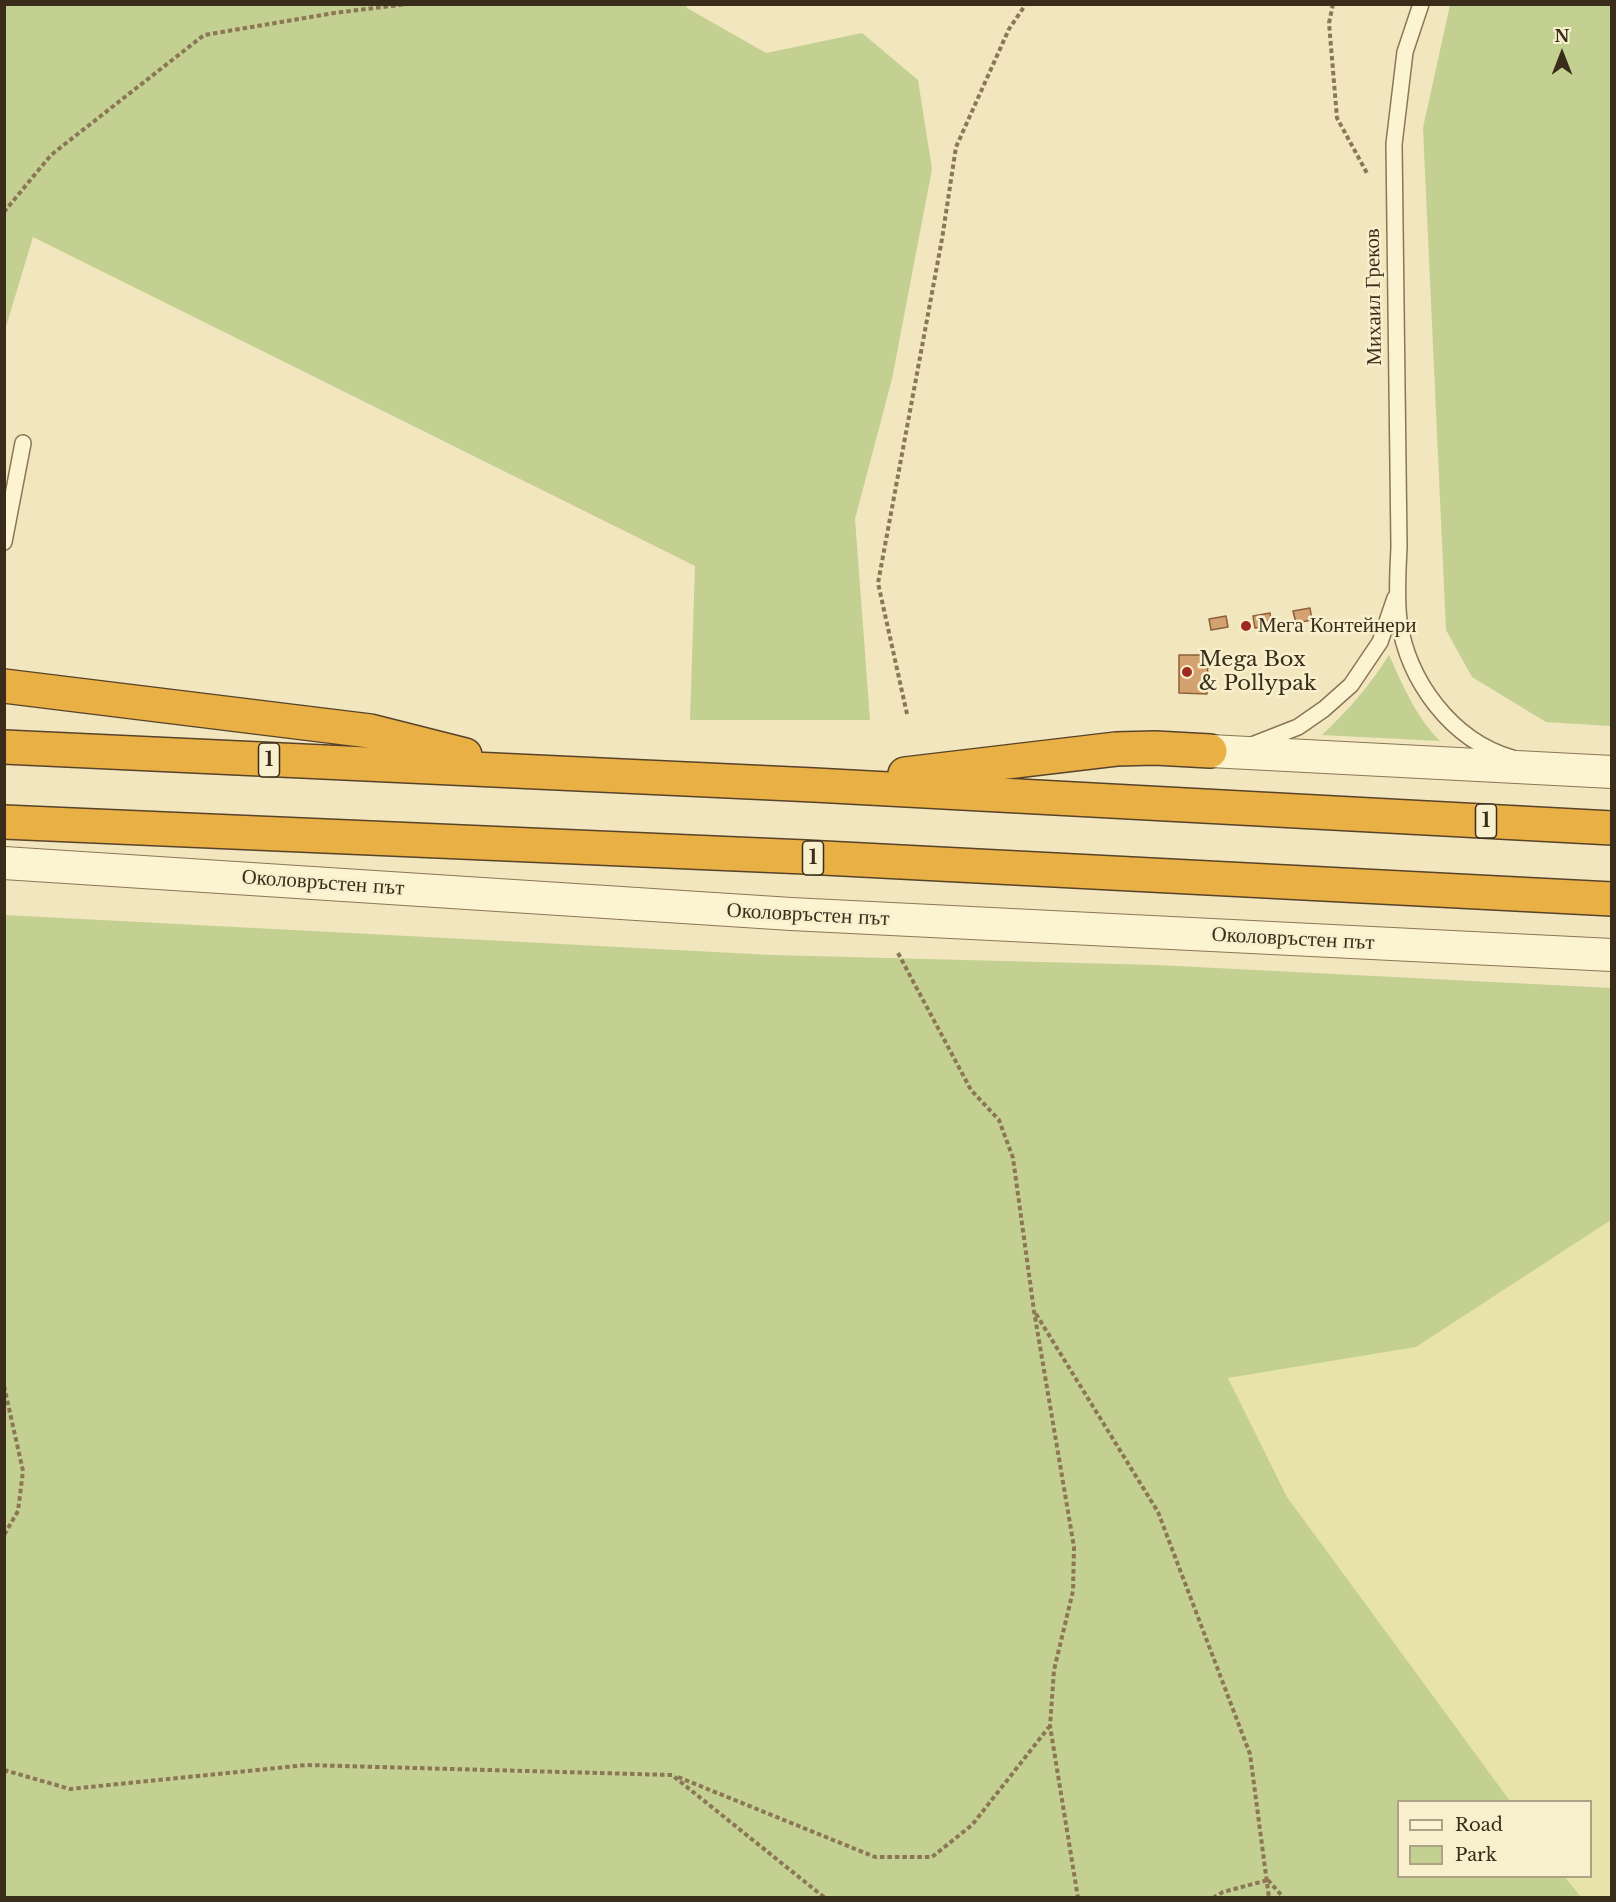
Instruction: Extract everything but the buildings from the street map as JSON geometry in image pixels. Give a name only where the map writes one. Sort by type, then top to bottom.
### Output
[{"type":"highway","points":[[4,686],[370,731],[533,772]]},
{"type":"highway","name":"1","points":[[4,747],[814,785],[1611,828]]},
{"type":"highway","points":[[814,785],[1116,749],[1155,748],[1210,751]]},
{"type":"highway","name":"Околовръстен път","points":[[8,823],[794,857],[1611,899]]},
{"type":"street","points":[[1210,751],[1611,772]]},
{"type":"street","name":"Околовръстен път","points":[[4,862],[791,915],[1611,955]]},
{"type":"lane","name":"Михаил Греков","points":[[1421,4],[1405,52],[1394,144],[1399,547],[1397,592],[1400,621],[1409,661],[1422,685],[1455,726],[1477,743],[1507,757],[1546,768]]},
{"type":"lane","points":[[4,542],[23,443]]},
{"type":"lane","name":"Михаил Греков","points":[[1210,751],[1259,744],[1298,727],[1324,709],[1351,685],[1380,642],[1397,592]]},
{"type":"path","points":[[4,212],[51,155],[204,35],[334,13],[408,4]]},
{"type":"path","points":[[907,714],[878,583],[942,240],[956,147],[1009,29],[1026,4]]},
{"type":"path","points":[[1333,4],[1329,23],[1337,118],[1368,176]]},
{"type":"path","points":[[894,946],[971,1090],[999,1120],[1012,1158],[1034,1311],[1074,1546],[1073,1591],[1054,1670],[1050,1726],[1078,1898]]},
{"type":"path","points":[[1034,1311],[1158,1512],[1250,1754],[1269,1898]]},
{"type":"path","points":[[4,1386],[23,1471],[18,1511],[4,1535]]},
{"type":"path","points":[[4,1770],[70,1789],[306,1765],[672,1774],[876,1857],[932,1857],[972,1826],[1050,1726]]},
{"type":"path","points":[[672,1774],[825,1898]]},
{"type":"path","points":[[1213,1898],[1223,1892],[1268,1880]]},
{"type":"path","points":[[1268,1880],[1284,1898]]},
{"type":"shaded area","points":[[1611,1220],[1611,1897],[1581,1897],[1566,1878],[1592,1878],[1592,1800],[1509,1800],[1287,1497],[1228,1378],[1416,1347]]},
{"type":"green space","points":[[5,4],[686,5],[687,8],[766,53],[862,33],[918,80],[932,169],[892,379],[855,519],[870,720],[690,720],[695,566],[33,237],[5,330]]},
{"type":"green space","points":[[1450,5],[1611,5],[1611,726],[1546,722],[1472,677],[1446,630],[1423,128]]},
{"type":"green space","points":[[1389,655],[1417,711],[1440,741],[1322,735],[1358,697]]},
{"type":"green space","points":[[5,915],[772,955],[1157,965],[1611,988],[1611,1220],[1416,1347],[1228,1378],[1287,1497],[1509,1800],[1397,1800],[1397,1878],[1566,1878],[1581,1897],[5,1897]]},
{"type":"place","name":"Мега Контейнери","points":[[1246,626]]},
{"type":"place","name":"Mega Box & Pollypak","points":[[1187,672]]}]
